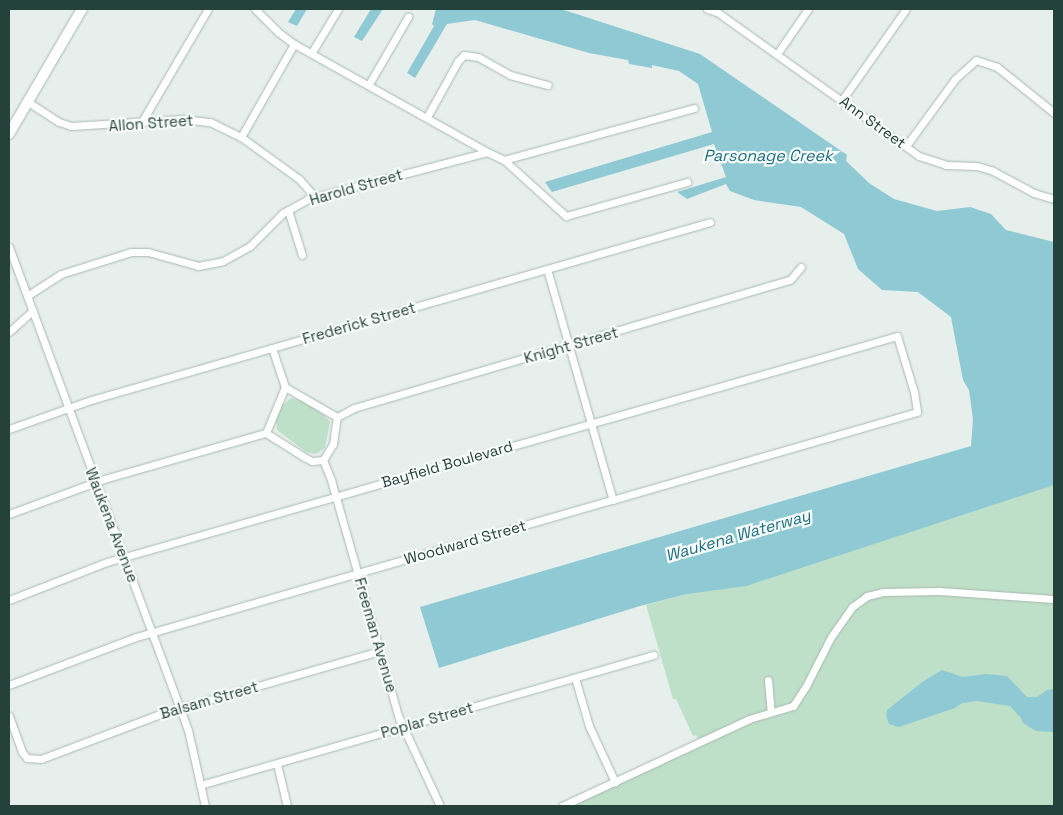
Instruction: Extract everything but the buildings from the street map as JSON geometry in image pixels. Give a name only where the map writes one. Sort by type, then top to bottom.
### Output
[{"type":"main road","points":[[9,134],[82,9]]},
{"type":"street","points":[[141,123],[208,9]]},
{"type":"street","points":[[254,9],[294,44],[312,52],[504,160],[566,216],[688,182]]},
{"type":"street","points":[[260,16],[264,9]]},
{"type":"street","points":[[312,52],[338,9]]},
{"type":"street","name":"Ann Street","points":[[710,9],[717,12],[906,146],[929,160],[993,171],[1034,193],[1054,199]]},
{"type":"street","points":[[776,54],[808,9]]},
{"type":"street","points":[[842,100],[906,9]]},
{"type":"street","points":[[369,84],[408,17]]},
{"type":"street","points":[[241,137],[294,44]]},
{"type":"street","points":[[427,117],[458,61],[464,55],[478,57],[510,75],[548,85]]},
{"type":"street","points":[[906,146],[955,79],[976,60],[1005,73],[1054,113]]},
{"type":"street","name":"Allon Street","points":[[28,102],[59,122],[71,126],[141,123],[184,118],[202,120],[226,128],[241,137],[299,179],[315,196]]},
{"type":"street","points":[[504,160],[694,108]]},
{"type":"street","name":"Harold Street","points":[[27,296],[61,274],[131,252],[148,252],[198,266],[223,262],[250,246],[272,222],[288,210],[315,196],[487,152]]},
{"type":"street","points":[[288,210],[302,255]]},
{"type":"street","name":"Frederick Street","points":[[9,428],[67,408],[710,222]]},
{"type":"street","name":"Waukena Avenue","points":[[9,247],[31,312],[188,730],[204,806]]},
{"type":"street","name":"Knight Street","points":[[337,417],[354,408],[790,280],[801,267]]},
{"type":"street","points":[[547,269],[613,500]]},
{"type":"street","points":[[9,332],[31,312]]},
{"type":"street","name":"Woodward Street","points":[[9,685],[152,633],[917,412],[897,336],[889,338]]},
{"type":"street","name":"Bayfield Boulevard","points":[[9,600],[124,558],[889,338]]},
{"type":"street","points":[[266,432],[285,387],[272,348]]},
{"type":"street","points":[[266,432],[304,457],[312,460],[323,460],[332,444],[337,417],[285,387]]},
{"type":"street","points":[[9,514],[96,483],[266,432]]},
{"type":"street","name":"Freeman Avenue","points":[[323,460],[336,496],[399,718],[440,806]]},
{"type":"street","points":[[562,806],[750,719],[793,706],[831,637],[852,607],[867,596],[883,592],[939,591],[1054,599]]},
{"type":"street","name":"Balsam Street","points":[[9,716],[22,752],[28,758],[41,759],[180,708],[380,651]]},
{"type":"street","name":"Poplar Street","points":[[200,785],[654,655]]},
{"type":"street","points":[[575,678],[589,726],[615,782]]},
{"type":"street","points":[[768,680],[771,712]]},
{"type":"street","points":[[277,764],[286,806]]},
{"type":"green space","points":[[291,398],[302,400],[324,415],[330,422],[325,448],[316,454],[306,452],[277,430],[276,421],[282,406]]},
{"type":"green space","points":[[1054,481],[1054,806],[569,806],[699,742],[696,735],[693,736],[676,699],[673,699],[646,605]]},
{"type":"water","points":[[296,9],[307,9],[297,26],[288,22]]},
{"type":"water","points":[[371,9],[383,9],[362,41],[354,37]]},
{"type":"water","points":[[436,9],[561,9],[700,54],[847,155],[846,161],[869,183],[894,199],[937,211],[970,207],[991,214],[1006,230],[1054,242],[1054,485],[746,586],[687,594],[640,606],[439,668],[420,607],[971,446],[973,419],[969,390],[963,380],[951,317],[918,292],[882,290],[858,269],[844,234],[801,207],[754,200],[730,191],[726,184],[687,199],[677,192],[726,177],[714,144],[552,192],[545,182],[712,132],[698,84],[679,71],[652,65],[652,68],[629,64],[628,60],[589,53],[475,20],[447,24],[415,78],[407,73],[434,26],[432,24]]},
{"type":"water","points":[[942,670],[963,677],[986,674],[1007,676],[1027,697],[1037,697],[1047,690],[1054,689],[1054,732],[1036,731],[1023,723],[1010,706],[977,701],[962,703],[955,708],[899,727],[889,724],[886,715],[887,710],[925,680]]},
{"type":"water label","name":"Parsonage Creek","points":[[768,156]]},
{"type":"water label","name":"Waukena Waterway","points":[[738,536]]}]
